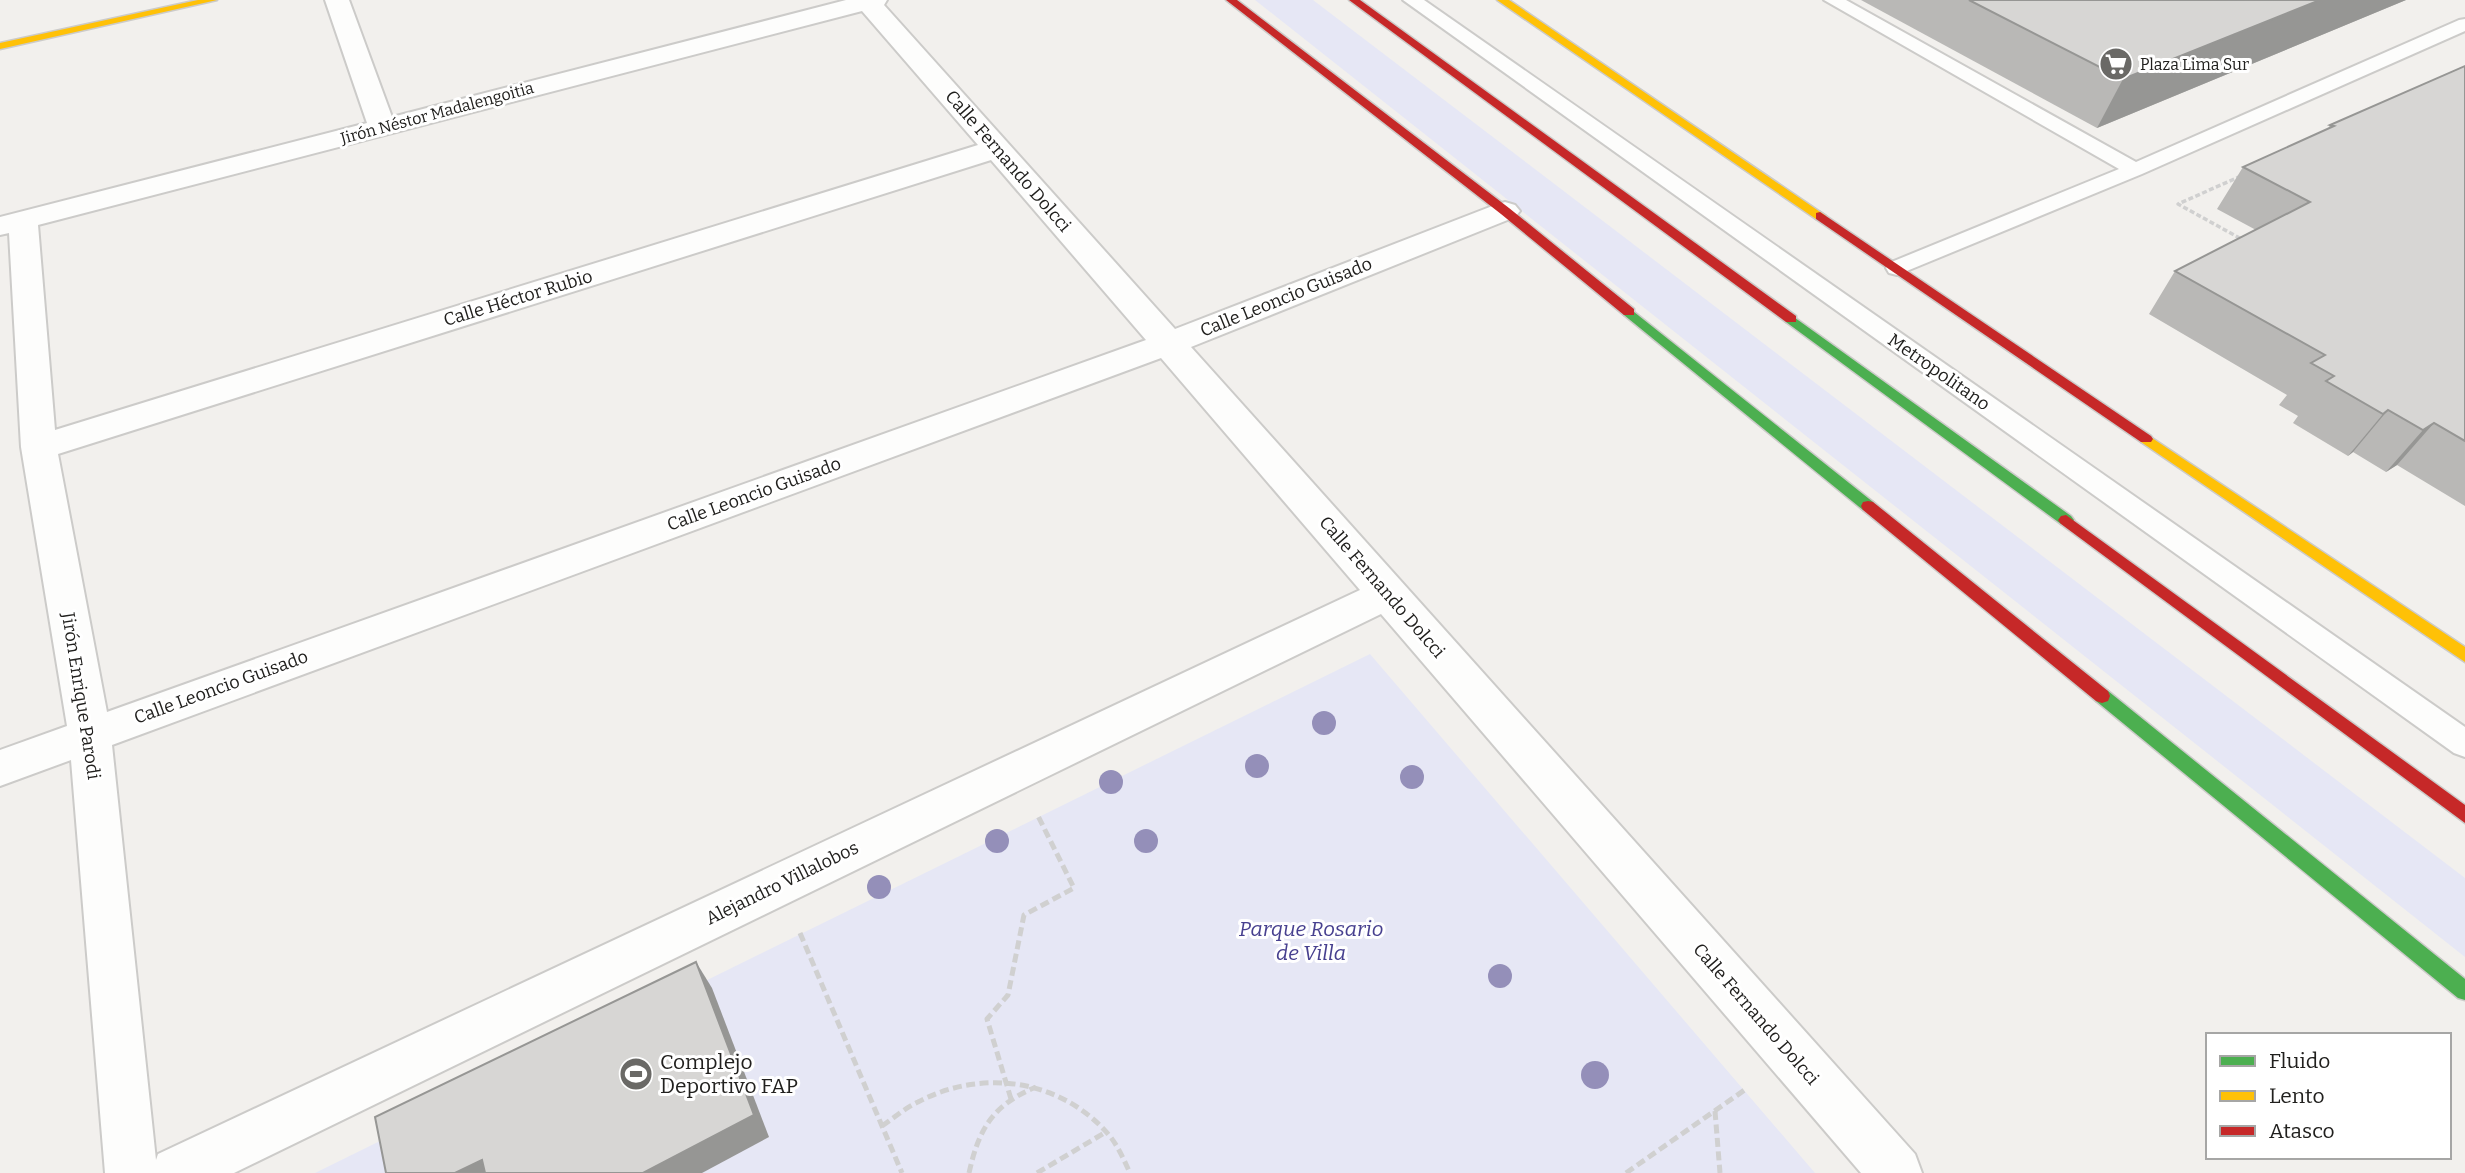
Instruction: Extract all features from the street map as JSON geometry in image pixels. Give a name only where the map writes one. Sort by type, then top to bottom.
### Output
[{"type":"main road","points":[[0,46],[212,0]]},
{"type":"main road","points":[[1231,0],[1505,211],[2465,991]]},
{"type":"main road","points":[[1354,0],[2231,640],[2465,815]]},
{"type":"main road","points":[[1502,0],[2465,656]]},
{"type":"street","points":[[337,0],[382,128]]},
{"type":"street","name":"Jirón Néstor Madalengoitia","points":[[11,224],[872,1]]},
{"type":"street","name":"Calle Fernando Dolcci","points":[[872,1],[996,149],[1896,1173]]},
{"type":"street","name":"Calle Héctor Rubio","points":[[39,447],[996,149]]},
{"type":"street","name":"Calle Leoncio Guisado","points":[[0,768],[1168,344],[1505,211]]},
{"type":"street","name":"Jirón Enrique Parodi","points":[[11,224],[39,447],[90,735],[131,1173]]},
{"type":"street","name":"Alejandro Villalobos","points":[[177,1173],[1388,594]]},
{"type":"lane","points":[[1833,0],[2134,170]]},
{"type":"lane","points":[[1415,1],[1417,24],[1427,53]]},
{"type":"lane","name":"Metropolitano","points":[[1415,1],[2465,744]]},
{"type":"lane","points":[[1897,268],[2134,170],[2465,24]]},
{"type":"path","points":[[2241,175],[2178,204],[2250,244]]},
{"type":"path","points":[[1011,1099],[987,1019],[1008,995],[1024,915],[1074,888],[1034,808]]},
{"type":"path","points":[[797,925],[902,1173]]},
{"type":"path","points":[[882,1126],[920,1100],[962,1084],[1004,1081],[1036,1087],[1080,1108],[1106,1132],[1130,1173]]},
{"type":"path","points":[[1626,1173],[1756,1082]]},
{"type":"path","points":[[969,1173],[975,1143],[992,1113],[1019,1093],[1036,1087]]},
{"type":"path","points":[[1715,1111],[1720,1173]]},
{"type":"path","points":[[1037,1173],[1106,1132]]},
{"type":"green space","points":[[1255,0],[1313,0],[2465,878],[2465,957]]},
{"type":"green space","name":"Parque Rosario de Villa","points":[[1370,654],[1815,1173],[315,1173]]},
{"type":"building","points":[[1969,0],[2320,0],[2123,79]]},
{"type":"building","points":[[2465,66],[2465,441],[2434,423],[2423,430],[2388,410],[2383,414],[2326,381],[2334,376],[2311,363],[2325,355],[2175,271],[2310,202],[2243,167],[2334,126],[2330,125]]},
{"type":"building","name":"Complejo Deportivo FAP","points":[[696,962],[754,1115],[643,1173],[485,1173],[482,1160],[455,1173],[386,1173],[375,1117]]},
{"type":"traffic: fast","points":[[1629,312],[1868,506]]},
{"type":"traffic: fast","points":[[1791,319],[2066,520]]},
{"type":"traffic: fast","points":[[2102,696],[2465,991]]},
{"type":"traffic: slow","points":[[0,46],[212,0]]},
{"type":"traffic: slow","points":[[1502,0],[1820,216]]},
{"type":"traffic: slow","points":[[2146,439],[2465,656]]},
{"type":"traffic: jam","points":[[1231,0],[1505,211],[1629,312]]},
{"type":"traffic: jam","points":[[1354,0],[1791,319]]},
{"type":"traffic: jam","points":[[1820,216],[2146,439]]},
{"type":"traffic: jam","points":[[1868,506],[2102,696]]},
{"type":"traffic: jam","points":[[2066,520],[2465,815]]},
{"type":"place","name":"Plaza Lima Sur","points":[[2116,64]]},
{"type":"place","name":"Complejo Deportivo FAP","points":[[636,1074]]}]
